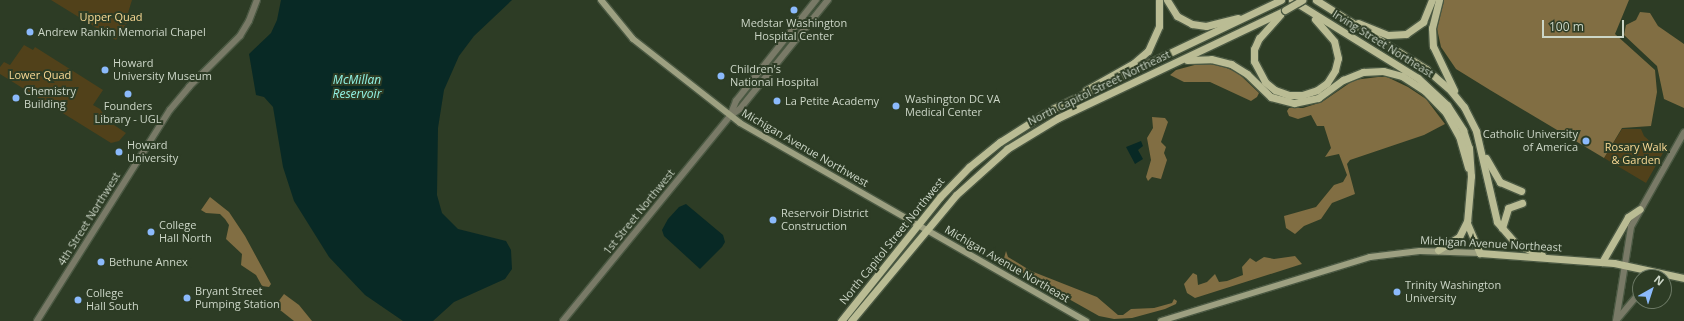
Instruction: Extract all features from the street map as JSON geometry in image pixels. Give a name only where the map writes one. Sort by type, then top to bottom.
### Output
[{"type":"main road","name":"Michigan Avenue Northwest","points":[[601,0],[633,39],[730,116],[776,145],[918,224]]},
{"type":"main road","points":[[1069,101],[1097,82],[1134,63],[1148,51],[1159,26],[1159,0]]},
{"type":"main road","points":[[1167,0],[1177,16],[1196,25],[1211,25],[1256,13]]},
{"type":"main road","name":"Irving Street Northeast","points":[[1292,0],[1301,3],[1412,74],[1439,95],[1452,110],[1465,136],[1471,162],[1471,183],[1467,221],[1480,253]]},
{"type":"main road","name":"Irving Street Northeast","points":[[1316,0],[1337,15],[1433,74],[1448,87],[1464,107],[1480,145],[1493,210],[1502,229],[1518,245],[1550,258]]},
{"type":"main road","points":[[1337,15],[1384,34],[1400,35],[1414,30],[1423,22],[1432,0]]},
{"type":"main road","points":[[1439,0],[1432,28],[1433,46],[1438,61],[1464,107]]},
{"type":"main road","name":"North Capitol Street Northwest","points":[[842,321],[918,224],[951,185],[984,154],[1024,125],[1069,101],[1278,2]]},
{"type":"main road","points":[[1285,10],[1259,38],[1254,49],[1255,65],[1262,79],[1275,90],[1293,95],[1309,93],[1320,88],[1331,77],[1337,62],[1337,50],[1328,31],[1301,3]]},
{"type":"main road","name":"North Capitol Street Northeast","points":[[851,321],[926,230],[969,181],[1019,140],[1058,118],[1301,3]]},
{"type":"main road","points":[[1181,60],[1206,58],[1227,62],[1244,71],[1271,96],[1294,103],[1318,98],[1343,80],[1363,72],[1383,71],[1402,76],[1426,91],[1446,113],[1461,142],[1471,183]]},
{"type":"main road","points":[[1480,145],[1497,180],[1509,188],[1521,191]]},
{"type":"main road","points":[[1502,229],[1506,210],[1512,205],[1522,203]]},
{"type":"main road","points":[[1602,262],[1628,217],[1640,209]]},
{"type":"main road","points":[[1438,250],[1459,237],[1467,221]]},
{"type":"main road","name":"Michigan Avenue Northeast","points":[[918,224],[1084,320]]},
{"type":"main road","name":"Michigan Avenue Northeast","points":[[1161,321],[1350,261],[1395,253],[1438,250],[1602,262],[1635,269]]},
{"type":"main road","name":"Michigan Avenue Northeast","points":[[1672,276],[1684,278]]},
{"type":"street","name":"4th Street Northwest","points":[[37,321],[161,124],[187,90],[240,36],[249,21],[257,0]]},
{"type":"street","name":"1st Street Northwest","points":[[730,116],[736,101],[816,0]]},
{"type":"street","name":"1st Street Northwest","points":[[563,321],[730,116],[740,109],[828,0]]},
{"type":"street","points":[[1616,321],[1623,266],[1631,227],[1684,133]]},
{"type":"street","points":[[1616,321],[1632,302]]},
{"type":"green space","name":"Upper Quad","points":[[51,0],[132,0],[128,13],[130,18],[116,40]]},
{"type":"green space","name":"Lower Quad","points":[[24,45],[33,50],[35,47],[103,90],[93,105],[100,109],[108,121],[126,133],[119,141],[111,143],[0,74],[0,67],[4,62],[10,65]]},
{"type":"green space","name":"Rosary Walk & Garden","points":[[1622,129],[1641,129],[1644,136],[1663,153],[1646,183],[1604,158]]},
{"type":"shaded area","points":[[1442,0],[1629,0],[1615,34],[1655,70],[1657,92],[1651,126],[1622,128],[1604,158],[1490,90],[1456,69],[1441,47],[1436,24]]},
{"type":"shaded area","points":[[1640,12],[1650,13],[1658,26],[1684,44],[1684,108],[1664,99],[1657,66],[1624,35],[1626,25],[1636,20]]},
{"type":"shaded area","points":[[1202,63],[1220,65],[1238,73],[1259,93],[1257,97],[1251,101],[1210,82],[1184,82],[1170,75],[1176,70]]},
{"type":"shaded area","points":[[1387,77],[1408,87],[1426,99],[1445,124],[1424,135],[1350,160],[1347,164],[1355,194],[1332,203],[1321,219],[1304,226],[1295,234],[1286,228],[1284,216],[1316,207],[1334,185],[1343,182],[1347,175],[1339,154],[1325,157],[1331,148],[1324,126],[1317,126],[1311,115],[1298,119],[1289,116],[1287,111],[1289,108],[1303,108],[1322,102],[1354,80]]},
{"type":"shaded area","points":[[1152,117],[1165,118],[1168,122],[1161,142],[1166,147],[1164,153],[1167,160],[1161,179],[1152,177],[1148,181],[1146,177],[1151,160],[1147,138],[1153,128]]},
{"type":"shaded area","points":[[210,197],[229,212],[245,236],[271,284],[269,287],[262,286],[256,275],[241,265],[242,254],[226,239],[229,225],[225,219],[220,214],[206,213],[201,210]]},
{"type":"shaded area","points":[[1006,251],[1008,257],[1031,271],[1097,297],[1118,315],[1123,315],[1131,309],[1154,308],[1172,303],[1174,299],[1177,301],[1176,304],[1165,309],[1132,318],[1114,319],[1099,316],[1003,262]]},
{"type":"shaded area","points":[[1295,256],[1302,264],[1195,298],[1187,293],[1184,284],[1193,273],[1197,275],[1198,285],[1207,282],[1215,274],[1219,282],[1227,281],[1243,275],[1242,267],[1250,258],[1256,262],[1264,257],[1274,259]]},
{"type":"shaded area","points":[[284,294],[299,305],[312,321],[294,321],[275,306]]},
{"type":"water","name":"McMillan Reservoir","points":[[281,0],[512,0],[474,36],[459,56],[444,90],[438,128],[437,195],[442,213],[458,229],[506,241],[511,250],[512,269],[505,279],[454,302],[433,321],[403,321],[365,295],[329,257],[294,201],[283,167],[273,107],[264,97],[256,95],[249,54],[271,33],[277,20]]},
{"type":"water","points":[[1141,141],[1143,146],[1138,150],[1143,159],[1135,164],[1126,147]]},
{"type":"water","points":[[686,204],[723,235],[725,242],[700,269],[664,236],[662,230],[668,219],[679,207]]},
{"type":"place","name":"Medstar Washington Hospital Center","points":[[794,10]]},
{"type":"place","name":"Andrew Rankin Memorial Chapel","points":[[30,32]]},
{"type":"place","name":"Howard University Museum","points":[[105,70]]},
{"type":"place","name":"Children's National Hospital","points":[[721,76]]},
{"type":"place","name":"Founders Library - UGL","points":[[128,94]]},
{"type":"place","name":"Chemistry Building","points":[[16,98]]},
{"type":"place","name":"La Petite Academy","points":[[777,101]]},
{"type":"place","name":"Washington DC VA Medical Center","points":[[896,106]]},
{"type":"place","name":"Catholic University of America","points":[[1586,141]]},
{"type":"place","name":"Howard University","points":[[119,152]]},
{"type":"place","name":"Reservoir District Construction","points":[[773,220]]},
{"type":"place","name":"College Hall North","points":[[151,232]]},
{"type":"place","name":"Bethune Annex","points":[[101,262]]},
{"type":"place","name":"Trinity Washington University","points":[[1397,292]]},
{"type":"place","name":"Bryant Street Pumping Station","points":[[187,298]]},
{"type":"place","name":"College Hall South","points":[[78,300]]}]
